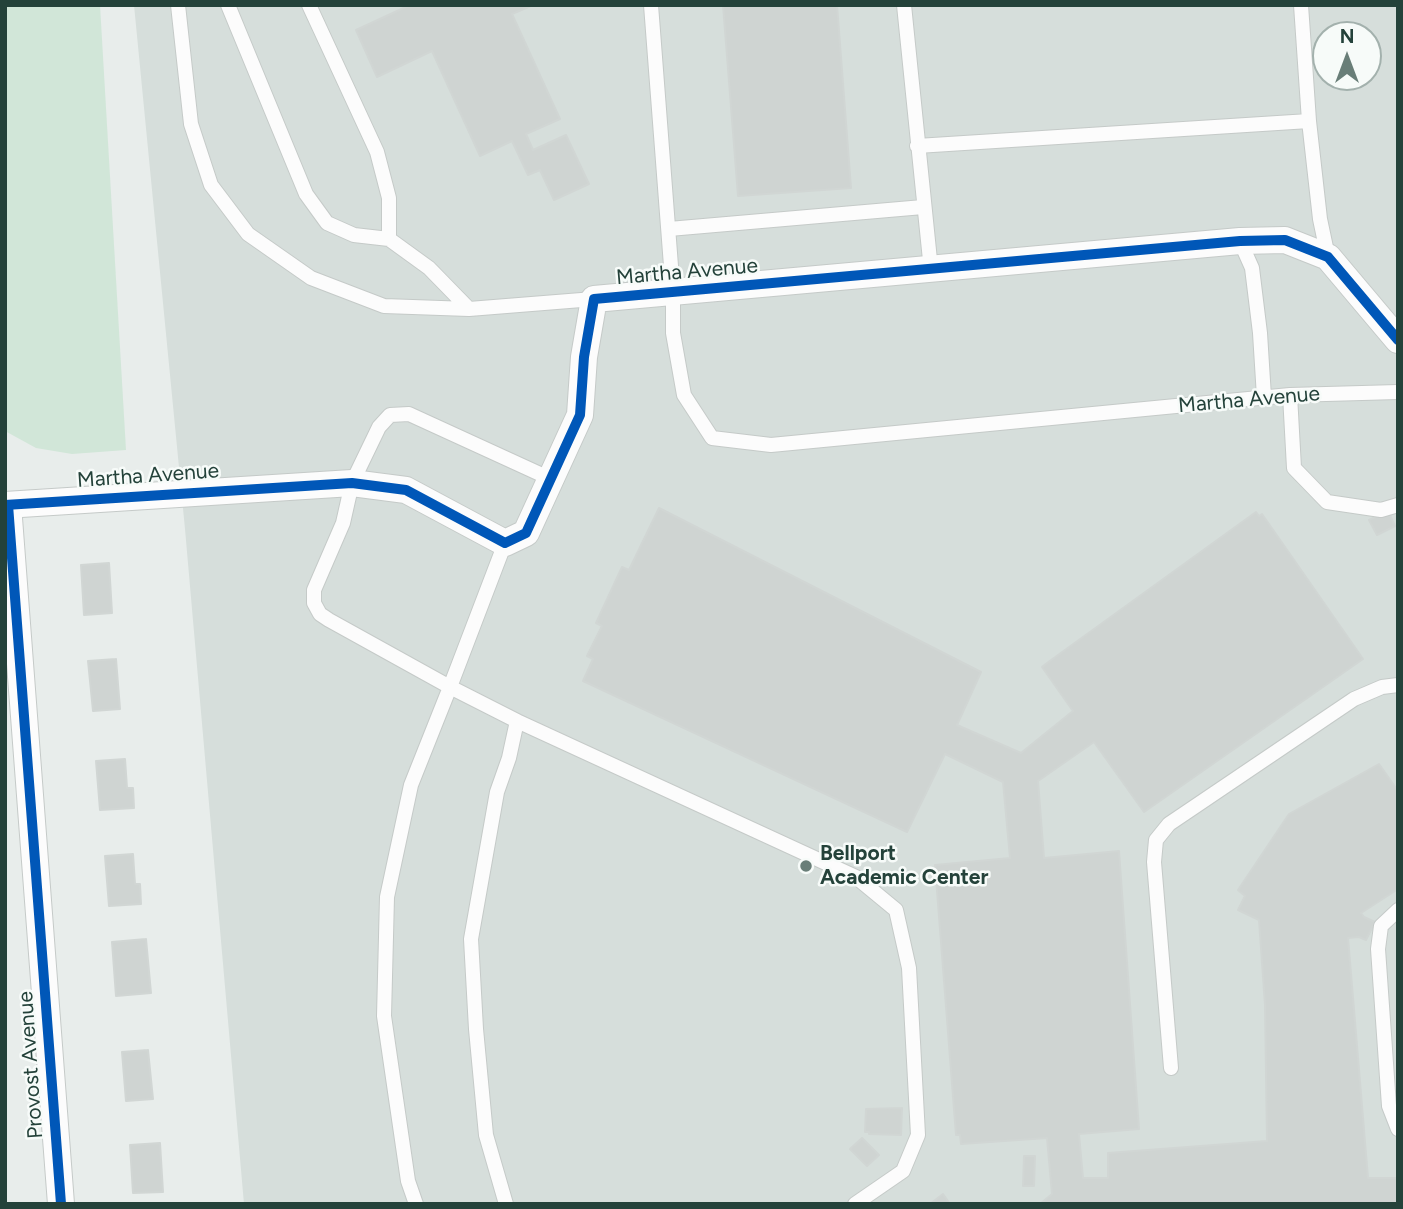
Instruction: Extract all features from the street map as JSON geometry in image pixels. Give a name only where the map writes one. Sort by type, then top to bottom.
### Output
[{"type":"street","name":"Martha Avenue","points":[[6,505],[352,483],[406,490],[505,543],[526,533],[580,415],[584,357],[594,299],[1240,241],[1285,240],[1328,257],[1398,340]]},
{"type":"street","name":"Provost Avenue","points":[[6,505],[61,1204]]},
{"type":"lane","name":"Martha Avenue","points":[[177,5],[191,124],[211,185],[248,234],[311,278],[384,306],[469,309],[594,299]]},
{"type":"lane","points":[[228,5],[306,194],[327,223],[354,235],[389,239],[429,268],[469,309]]},
{"type":"lane","points":[[309,5],[377,152],[389,198],[389,239]]},
{"type":"lane","points":[[651,5],[673,292]]},
{"type":"lane","points":[[904,5],[931,270]]},
{"type":"lane","points":[[1301,5],[1309,121],[1320,219],[1328,257]]},
{"type":"lane","points":[[917,146],[1309,121]]},
{"type":"lane","points":[[668,229],[923,207]]},
{"type":"lane","points":[[1240,241],[1252,268],[1264,397]]},
{"type":"lane","name":"Martha Avenue","points":[[673,292],[673,332],[684,395],[712,438],[771,445],[1264,397],[1398,392]]},
{"type":"lane","points":[[1290,395],[1294,468],[1327,502],[1381,510],[1398,505]]},
{"type":"lane","points":[[551,479],[409,414],[390,415],[379,426],[352,483],[343,523],[314,590],[314,603],[320,614],[450,687],[516,721],[856,877],[896,910],[909,968],[918,1135],[903,1171],[855,1204]]},
{"type":"lane","points":[[416,1204],[408,1181],[384,1017],[387,897],[411,785],[505,543]]},
{"type":"lane","points":[[1171,1068],[1154,862],[1156,840],[1169,824],[1354,699],[1382,687],[1398,685]]},
{"type":"lane","points":[[506,1204],[486,1135],[471,939],[497,792],[509,758],[516,721]]},
{"type":"lane","points":[[1398,910],[1381,926],[1378,949],[1389,1106],[1398,1129]]},
{"type":"shaded area","name":"Bellport Academic Center","points":[[134,5],[1398,5],[1398,1204],[244,1204],[185,529]]},
{"type":"green space","points":[[5,5],[100,5],[126,450],[72,454],[36,448],[5,431]]},
{"type":"building","points":[[410,5],[533,5],[512,14],[560,119],[526,134],[533,150],[566,135],[589,184],[554,200],[540,170],[528,175],[512,141],[480,156],[432,51],[377,77],[356,30]]},
{"type":"building","points":[[723,5],[837,5],[851,188],[738,196]]},
{"type":"building","points":[[659,508],[981,672],[957,725],[1021,753],[1073,711],[1042,667],[1256,512],[1259,516],[1262,514],[1363,659],[1144,812],[1094,742],[1038,781],[1044,858],[1119,851],[1139,1129],[1079,1134],[1083,1178],[1108,1178],[1108,1153],[1267,1141],[1265,1005],[1259,920],[1238,910],[1245,896],[1238,890],[1289,814],[1379,764],[1398,791],[1398,889],[1361,913],[1375,922],[1366,940],[1359,937],[1348,938],[1368,1178],[1398,1178],[1398,1204],[1040,1204],[1052,1194],[1047,1138],[961,1144],[960,1135],[956,1135],[935,865],[1010,858],[1003,782],[945,754],[907,832],[583,681],[593,659],[587,656],[602,626],[596,623],[622,567],[629,570]]},
{"type":"building","points":[[1388,511],[1395,526],[1377,535],[1369,520]]},
{"type":"building","points":[[109,563],[112,613],[84,615],[81,565]]},
{"type":"building","points":[[116,659],[120,709],[93,711],[88,661]]},
{"type":"building","points":[[125,759],[127,788],[133,788],[134,808],[100,810],[96,761]]},
{"type":"building","points":[[133,854],[135,884],[140,884],[141,904],[109,906],[105,856]]},
{"type":"building","points":[[146,939],[151,993],[116,996],[112,942]]},
{"type":"building","points":[[148,1050],[153,1099],[126,1101],[122,1052]]},
{"type":"building","points":[[902,1108],[901,1135],[865,1132],[866,1109]]},
{"type":"building","points":[[862,1138],[879,1155],[867,1166],[850,1149]]},
{"type":"building","points":[[160,1143],[163,1192],[133,1193],[130,1145]]},
{"type":"building","points":[[1024,1156],[1035,1156],[1034,1186],[1023,1186]]},
{"type":"building","points":[[943,1194],[950,1204],[930,1204]]},
{"type":"cycle path","points":[[5,505],[352,483],[406,490],[505,543],[526,533],[580,415],[584,357],[594,299],[1240,241],[1285,240],[1328,257],[1398,340]]},
{"type":"cycle path","points":[[8,505],[61,1204]]},
{"type":"place","name":"Bellport Academic Center","points":[[806,866]]}]
